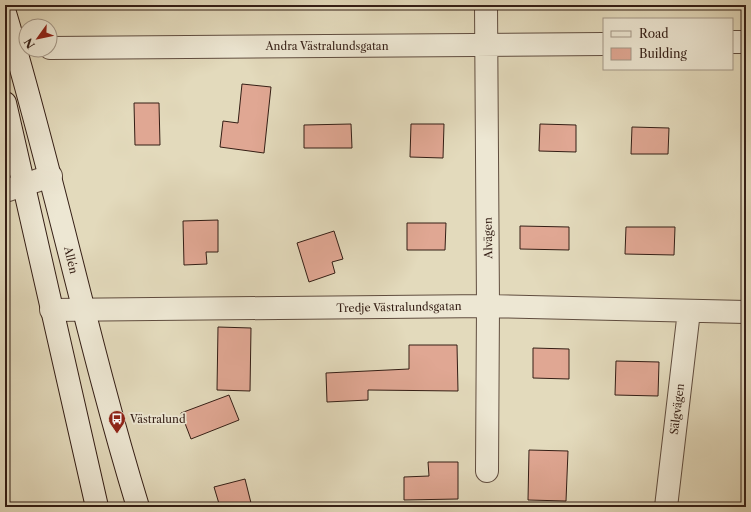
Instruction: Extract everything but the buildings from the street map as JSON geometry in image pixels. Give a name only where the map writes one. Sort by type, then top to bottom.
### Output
[{"type":"street","name":"Alvägen","points":[[486,5],[488,306],[487,471]]},
{"type":"street","name":"Allén","points":[[5,13],[51,176],[83,310],[138,507]]},
{"type":"street","points":[[733,42],[746,42]]},
{"type":"street","name":"Andra Västralundsgatan","points":[[58,48],[603,44]]},
{"type":"street","points":[[5,103],[14,188],[52,310],[97,507]]},
{"type":"street","points":[[14,188],[51,176]]},
{"type":"street","name":"Tredje Västralundsgatan","points":[[52,310],[488,306],[746,312]]},
{"type":"street","name":"Sälgvägen","points":[[666,507],[689,311]]},
{"type":"place","name":"Västralund","points":[[117,434]]}]
